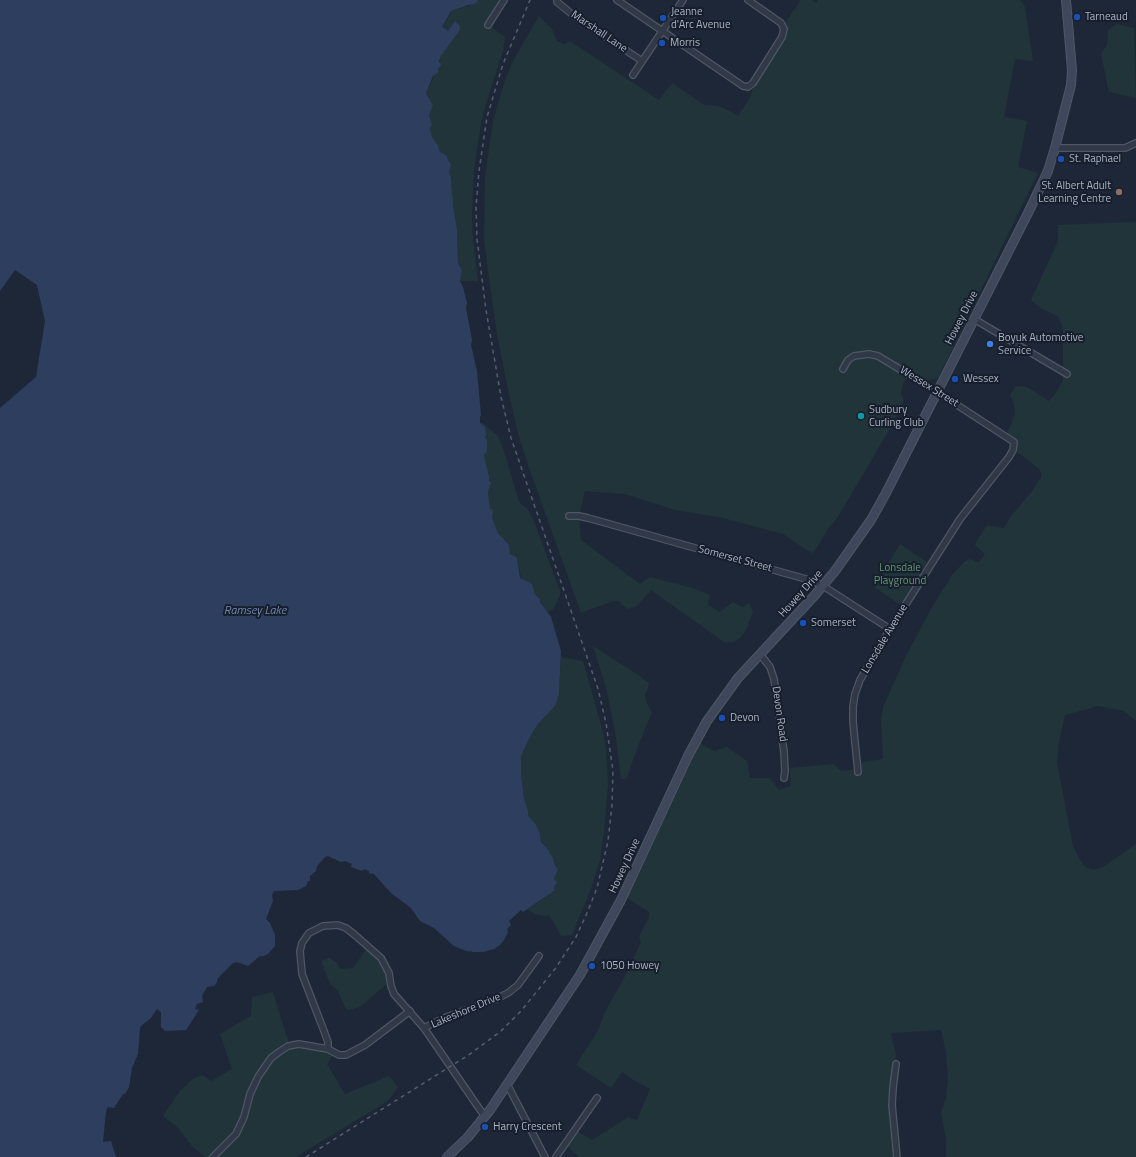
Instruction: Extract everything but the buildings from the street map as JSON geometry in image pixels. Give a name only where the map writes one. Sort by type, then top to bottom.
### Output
[{"type":"main road","name":"Howey Drive","points":[[447,1157],[485,1118],[580,975],[627,888],[701,731],[730,689],[823,586],[846,556],[878,508],[1042,185],[1055,148],[1071,81],[1072,70],[1066,0]]},
{"type":"street","points":[[488,25],[504,0]]},
{"type":"street","points":[[617,0],[743,86],[748,87],[753,84],[778,44],[784,29],[781,23],[748,0]]},
{"type":"street","points":[[633,75],[683,0]]},
{"type":"street","name":"Marshall Lane","points":[[557,1],[573,15],[642,61]]},
{"type":"street","points":[[1055,148],[1125,148],[1136,143]]},
{"type":"street","points":[[974,319],[1067,374]]},
{"type":"street","name":"Wessex Street","points":[[843,369],[848,360],[854,356],[869,354],[878,356],[938,392],[1014,442]]},
{"type":"street","name":"Lonsdale Avenue","points":[[858,772],[853,707],[855,694],[860,680],[890,629],[960,519],[1009,457],[1013,450],[1014,442]]},
{"type":"street","name":"Somerset Street","points":[[569,516],[583,517],[806,579],[823,586],[890,629]]},
{"type":"street","name":"Devon Road","points":[[760,654],[770,667],[774,679],[784,752],[784,778]]},
{"type":"street","points":[[328,1049],[328,1042],[305,981],[300,960],[300,952],[304,938],[309,932],[323,926],[338,925],[346,928],[376,953],[384,963],[389,973],[394,994],[424,1028],[485,1118]]},
{"type":"street","name":"Lakeshore Drive","points":[[424,1028],[444,1018],[494,1000],[508,993],[518,986],[539,956]]},
{"type":"street","points":[[213,1157],[236,1134],[244,1116],[252,1089],[271,1058],[288,1046],[299,1044],[328,1049],[343,1056],[365,1045],[410,1011]]},
{"type":"street","points":[[896,1064],[892,1106],[897,1157]]},
{"type":"street","points":[[508,1084],[544,1157]]},
{"type":"street","points":[[556,1157],[596,1098]]},
{"type":"green space","points":[[479,0],[505,0],[488,25],[505,37],[503,51],[481,123],[474,170],[472,216],[478,281],[460,281],[462,270],[458,263],[457,229],[453,206],[451,177],[448,173],[451,164],[447,156],[440,152],[432,137],[430,128],[432,124],[429,115],[433,105],[426,93],[438,69],[441,56],[460,30],[448,31],[442,27],[451,11],[471,5]]},
{"type":"green space","points":[[801,0],[812,0],[816,3],[818,0],[1020,0],[1025,7],[1033,61],[1015,59],[1004,117],[1027,121],[1018,167],[1038,173],[938,378],[921,382],[909,375],[903,384],[901,392],[903,403],[889,430],[839,515],[813,553],[783,534],[723,518],[675,510],[625,494],[585,491],[579,516],[581,540],[640,584],[650,577],[693,588],[710,595],[708,605],[720,612],[733,602],[742,607],[749,603],[753,611],[746,630],[740,638],[734,642],[724,642],[651,590],[637,606],[627,609],[619,601],[613,601],[581,613],[518,433],[497,334],[488,271],[484,240],[485,177],[493,121],[505,80],[513,61],[539,16],[552,29],[557,41],[564,44],[570,41],[659,100],[672,83],[704,105],[724,108],[738,116],[751,96],[754,84],[783,37],[783,26]]},
{"type":"green space","points":[[1117,24],[1134,28],[1136,98],[1109,92],[1101,54],[1107,45],[1108,30]]},
{"type":"green space","points":[[1136,222],[1136,721],[1124,711],[1098,706],[1065,715],[1059,742],[1057,763],[1073,846],[1081,862],[1087,868],[1093,870],[1103,867],[1136,844],[1136,1157],[946,1157],[946,1139],[941,1113],[946,1098],[948,1078],[946,1052],[941,1030],[891,1033],[897,1063],[893,1088],[897,1157],[579,1157],[565,1144],[575,1130],[592,1140],[628,1117],[637,1120],[650,1089],[622,1072],[611,1088],[576,1065],[598,1031],[605,1012],[624,978],[641,942],[639,936],[649,918],[649,912],[624,896],[696,741],[714,751],[727,747],[747,761],[750,778],[770,778],[779,790],[791,786],[790,768],[834,764],[841,771],[859,769],[863,762],[883,759],[881,718],[884,705],[905,658],[931,609],[952,575],[965,561],[970,559],[978,563],[985,554],[975,545],[987,525],[1004,528],[1011,516],[1030,494],[1042,476],[1040,470],[1013,450],[1014,441],[1006,436],[1015,414],[1014,404],[1010,395],[1016,386],[1027,387],[1049,401],[1063,381],[1063,328],[1058,316],[1042,309],[1031,300],[1058,241],[1058,225]]},
{"type":"green space","points":[[480,423],[484,424],[498,436],[505,454],[519,502],[528,510],[533,519],[560,591],[560,595],[555,606],[548,612],[544,608],[538,596],[535,594],[532,584],[520,578],[517,558],[510,555],[509,545],[498,533],[492,518],[493,513],[490,509],[488,492],[489,476],[484,455],[487,449]]},
{"type":"green space","name":"Lonsdale Playground","points":[[900,544],[927,562],[901,605],[874,587]]},
{"type":"green space","points":[[593,646],[649,683],[645,695],[647,704],[652,712],[626,779],[621,779],[616,737],[607,691]]},
{"type":"green space","points":[[561,657],[583,661],[603,732],[606,749],[608,785],[600,860],[592,886],[572,935],[561,936],[550,916],[538,915],[527,910],[555,890],[554,888],[556,885],[554,879],[558,870],[547,848],[541,842],[540,834],[535,823],[528,816],[521,775],[521,756],[532,733],[538,724],[554,707],[557,701],[559,694]]},
{"type":"green space","points":[[368,947],[383,963],[389,982],[360,1007],[351,1010],[346,1009],[338,991],[330,984],[321,961],[329,958],[336,962],[341,969],[353,968]]},
{"type":"green space","points":[[273,992],[288,1041],[291,1046],[299,1044],[334,1053],[327,1064],[345,1094],[389,1076],[398,1087],[388,1101],[296,1157],[205,1157],[192,1146],[177,1127],[163,1116],[180,1091],[194,1078],[203,1075],[211,1081],[232,1069],[220,1034],[251,1016],[252,997]]},
{"type":"water","name":"Ramsey Lake","points":[[0,0],[479,0],[474,4],[451,11],[442,27],[448,31],[455,21],[460,26],[460,30],[441,56],[439,61],[441,65],[438,69],[438,73],[433,76],[426,93],[433,105],[429,115],[432,125],[430,128],[432,137],[440,152],[447,156],[451,164],[449,173],[451,177],[453,206],[457,229],[458,263],[462,270],[460,281],[467,303],[466,308],[472,340],[471,345],[477,371],[481,415],[480,423],[485,427],[485,437],[487,440],[487,451],[484,455],[489,481],[491,482],[488,492],[490,509],[492,509],[493,513],[492,518],[498,533],[509,545],[510,555],[517,558],[520,578],[532,584],[535,594],[540,599],[540,602],[551,617],[561,651],[559,694],[557,701],[554,707],[538,724],[532,733],[521,756],[521,775],[528,816],[535,823],[540,834],[541,842],[547,848],[558,870],[554,879],[557,882],[554,888],[555,890],[523,912],[521,910],[509,921],[511,925],[507,929],[508,932],[500,945],[494,949],[483,952],[466,951],[454,946],[434,928],[420,921],[411,908],[391,893],[374,874],[369,873],[369,871],[364,869],[362,871],[351,867],[352,864],[345,861],[341,862],[328,856],[325,857],[317,866],[316,871],[310,876],[310,881],[308,881],[306,886],[298,890],[274,891],[272,895],[273,901],[266,919],[270,923],[275,935],[275,946],[268,954],[260,956],[248,966],[237,962],[233,963],[218,978],[214,986],[207,987],[202,996],[203,1002],[197,1004],[195,1009],[199,1010],[186,1030],[165,1031],[161,1027],[161,1012],[157,1009],[150,1019],[142,1025],[140,1028],[138,1054],[132,1068],[129,1087],[114,1108],[108,1107],[106,1111],[103,1142],[111,1141],[116,1157],[0,1157],[0,408],[36,377],[45,321],[37,285],[15,270],[0,291]]},
{"type":"railway","points":[[306,1157],[470,1054],[501,1031],[521,1011],[555,969],[576,937],[597,888],[608,841],[612,805],[613,771],[606,723],[598,689],[511,438],[501,397],[486,310],[477,239],[476,207],[479,171],[487,117],[503,64],[530,0]]},
{"type":"place","name":"Tarneaud","points":[[1077,17]]},
{"type":"place","name":"Jeanne d'Arc Avenue","points":[[663,18]]},
{"type":"place","name":"Morris","points":[[662,43]]},
{"type":"place","name":"St. Raphael","points":[[1061,159]]},
{"type":"place","name":"St. Albert Adult Learning Centre","points":[[1119,192]]},
{"type":"place","name":"Boyuk Automotive Service","points":[[990,344]]},
{"type":"place","name":"Wessex","points":[[955,379]]},
{"type":"place","name":"Sudbury Curling Club","points":[[861,416]]},
{"type":"place","name":"Somerset","points":[[803,623]]},
{"type":"place","name":"Devon","points":[[722,718]]},
{"type":"place","name":"1050 Howey","points":[[592,966]]},
{"type":"place","name":"Harry Crescent","points":[[485,1127]]}]
